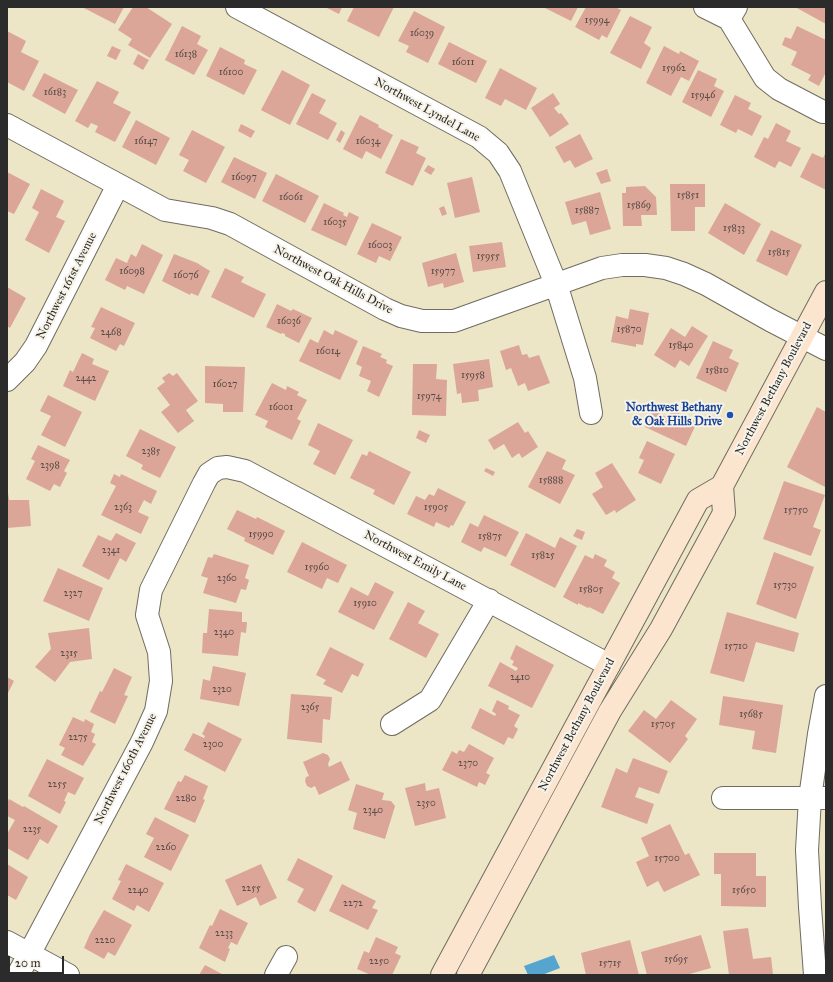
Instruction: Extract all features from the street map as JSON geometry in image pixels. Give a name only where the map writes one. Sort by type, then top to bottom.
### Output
[{"type":"main road","name":"Northwest Bethany Boulevard","points":[[442,975],[698,500],[722,486],[826,292]]},
{"type":"main road","name":"Northwest Bethany Boulevard","points":[[468,975],[614,704],[661,629],[724,513],[722,486]]},
{"type":"street","points":[[705,7],[732,13],[766,78],[779,89],[823,112]]},
{"type":"street","name":"Northwest Lyndel Lane","points":[[247,9],[479,137],[498,153],[510,171],[556,284],[584,378],[591,413]]},
{"type":"street","name":"Northwest Oak Hills Drive","points":[[7,125],[165,210],[212,218],[230,224],[385,309],[401,316],[422,321],[454,321],[602,268],[622,265],[645,265],[666,268],[706,284],[826,349]]},
{"type":"street","name":"Northwest 161st Avenue","points":[[7,380],[24,362],[36,346],[118,185]]},
{"type":"street","name":"Northwest Emily Lane","points":[[218,468],[227,467],[245,471],[609,665]]},
{"type":"street","name":"Northwest 160th Avenue","points":[[18,975],[138,749],[156,711],[161,680],[159,652],[147,615],[151,590],[204,483],[209,474],[218,468]]},
{"type":"street","points":[[392,724],[430,700],[489,600]]},
{"type":"street","points":[[815,975],[807,850],[818,798],[819,734],[826,696]]},
{"type":"street","points":[[723,798],[818,798]]},
{"type":"street","points":[[7,942],[68,975]]},
{"type":"water","points":[[554,955],[560,968],[542,975],[528,975],[524,966]]},
{"type":"building","points":[[82,7],[124,7],[115,24]]},
{"type":"building","points":[[133,7],[146,7],[172,24],[150,58],[128,45],[132,39],[118,30]]},
{"type":"building","points":[[325,7],[342,7],[339,14]]},
{"type":"building","points":[[354,7],[394,7],[379,37],[347,21]]},
{"type":"building","points":[[543,7],[578,7],[571,21]]},
{"type":"building","points":[[586,7],[615,7],[621,10],[607,38],[602,35],[599,40],[575,27]]},
{"type":"building","points":[[795,7],[826,7],[826,24]]},
{"type":"building","points":[[414,11],[445,27],[428,63],[406,52],[409,46],[398,41]]},
{"type":"building","points":[[630,16],[652,27],[644,43],[651,48],[641,69],[610,53]]},
{"type":"building","points":[[182,26],[201,36],[197,44],[208,50],[194,75],[165,60]]},
{"type":"building","points":[[797,26],[826,40],[826,72],[819,86],[808,80],[811,75],[791,65],[797,52],[782,45],[785,37],[791,39]]},
{"type":"building","points":[[7,31],[26,41],[21,52],[39,61],[24,91],[7,82]]},
{"type":"building","points":[[449,42],[487,61],[476,83],[438,64]]},
{"type":"building","points":[[112,46],[121,50],[116,60],[107,56]]},
{"type":"building","points":[[664,46],[679,54],[680,51],[699,61],[689,81],[681,77],[671,96],[646,83]]},
{"type":"building","points":[[220,47],[245,60],[244,64],[257,70],[244,95],[206,76]]},
{"type":"building","points":[[138,54],[149,60],[143,70],[133,64]]},
{"type":"building","points":[[500,68],[537,88],[526,110],[505,99],[501,106],[485,98]]},
{"type":"building","points":[[282,70],[310,85],[290,125],[261,110]]},
{"type":"building","points":[[698,70],[717,79],[714,86],[724,91],[711,117],[682,102]]},
{"type":"building","points":[[44,73],[78,90],[65,114],[32,96]]},
{"type":"building","points":[[97,81],[119,92],[113,103],[131,112],[115,142],[95,132],[98,126],[91,123],[88,128],[75,121]]},
{"type":"building","points":[[312,93],[326,100],[319,113],[337,123],[328,140],[296,124]]},
{"type":"building","points":[[553,93],[560,104],[554,108],[559,114],[561,113],[569,124],[550,137],[531,108]]},
{"type":"building","points":[[735,95],[751,103],[748,109],[762,116],[752,136],[738,129],[736,133],[720,125]]},
{"type":"building","points":[[360,115],[379,125],[378,127],[393,135],[381,159],[366,151],[362,159],[343,149]]},
{"type":"building","points":[[136,120],[170,138],[156,165],[122,147]]},
{"type":"building","points":[[776,123],[791,131],[786,141],[801,148],[791,167],[779,161],[775,168],[754,157],[764,137],[768,139]]},
{"type":"building","points":[[241,124],[255,131],[251,138],[238,131]]},
{"type":"building","points":[[192,130],[225,147],[206,183],[183,171],[189,160],[179,155]]},
{"type":"building","points":[[341,130],[345,133],[340,143],[336,140]]},
{"type":"building","points":[[580,134],[593,159],[575,168],[570,160],[564,163],[555,147]]},
{"type":"building","points":[[401,139],[419,147],[416,153],[426,158],[413,186],[385,173]]},
{"type":"building","points":[[826,152],[826,190],[800,177],[812,153],[823,158]]},
{"type":"building","points":[[234,157],[267,173],[255,199],[221,182]]},
{"type":"building","points":[[428,165],[435,169],[431,175],[424,171]]},
{"type":"building","points":[[607,169],[611,181],[601,184],[596,173]]},
{"type":"building","points":[[7,172],[30,184],[14,214],[7,211]]},
{"type":"building","points":[[276,174],[319,196],[305,223],[262,201]]},
{"type":"building","points":[[472,177],[480,212],[455,218],[447,183]]},
{"type":"building","points":[[670,184],[705,184],[705,207],[695,207],[695,231],[671,231]]},
{"type":"building","points":[[645,186],[656,197],[657,215],[641,215],[642,226],[623,226],[622,193],[626,193],[626,187]]},
{"type":"building","points":[[41,189],[64,201],[56,217],[65,221],[49,253],[25,240],[39,212],[32,208]]},
{"type":"building","points":[[600,192],[611,229],[590,235],[586,221],[572,225],[565,202]]},
{"type":"building","points":[[324,203],[344,213],[343,215],[347,217],[349,212],[359,217],[346,246],[311,230]]},
{"type":"building","points":[[725,203],[761,224],[744,255],[708,233]]},
{"type":"building","points":[[444,206],[447,214],[442,216],[439,208]]},
{"type":"building","points":[[372,223],[402,237],[390,261],[379,256],[376,263],[357,254]]},
{"type":"building","points":[[771,230],[802,245],[787,276],[756,261]]},
{"type":"building","points":[[502,242],[506,267],[473,272],[469,246]]},
{"type":"building","points":[[142,244],[163,255],[144,294],[127,286],[125,290],[105,280],[116,258],[127,263],[131,254],[136,257]]},
{"type":"building","points":[[456,253],[464,282],[444,288],[443,283],[428,287],[422,263]]},
{"type":"building","points":[[174,254],[197,263],[210,271],[198,296],[191,293],[190,295],[162,281]]},
{"type":"building","points":[[225,268],[244,277],[241,282],[266,294],[254,318],[211,297]]},
{"type":"building","points":[[7,287],[26,298],[10,328],[7,326]]},
{"type":"building","points":[[277,304],[291,311],[293,309],[312,318],[299,343],[285,336],[285,334],[281,334],[266,327]]},
{"type":"building","points":[[101,307],[135,323],[124,346],[120,344],[116,351],[90,338],[95,328],[91,327]]},
{"type":"building","points":[[630,309],[649,313],[643,345],[636,344],[636,347],[611,342],[616,316],[628,319]]},
{"type":"building","points":[[692,326],[708,336],[689,366],[680,360],[675,368],[654,355],[671,328],[685,337]]},
{"type":"building","points":[[324,330],[333,335],[335,330],[358,341],[340,380],[299,361],[310,339],[318,343]]},
{"type":"building","points":[[713,341],[733,350],[729,358],[739,363],[726,392],[696,378]]},
{"type":"building","points":[[519,345],[522,355],[527,354],[529,358],[539,355],[550,383],[528,391],[525,383],[518,386],[511,368],[506,370],[500,351]]},
{"type":"building","points":[[363,346],[382,354],[380,357],[387,360],[386,363],[393,366],[379,397],[367,391],[371,381],[359,376],[362,367],[356,364]]},
{"type":"building","points":[[82,353],[94,359],[92,364],[109,371],[95,401],[63,386],[70,370],[73,372]]},
{"type":"building","points":[[489,359],[493,387],[478,390],[479,401],[462,403],[461,393],[457,394],[453,364]]},
{"type":"building","points":[[413,364],[437,364],[436,379],[447,380],[446,416],[412,415]]},
{"type":"building","points":[[205,366],[245,367],[243,412],[223,412],[223,404],[205,403]]},
{"type":"building","points":[[169,373],[173,376],[177,373],[198,401],[186,410],[194,421],[178,433],[161,412],[170,405],[157,388],[165,382],[162,378]]},
{"type":"building","points":[[272,383],[286,390],[287,386],[299,392],[297,395],[307,400],[297,419],[301,421],[292,440],[265,427],[268,421],[255,415]]},
{"type":"building","points":[[48,395],[82,412],[65,447],[41,435],[51,416],[40,411]]},
{"type":"building","points":[[817,407],[826,412],[825,487],[787,467]]},
{"type":"building","points":[[653,410],[668,418],[672,410],[697,422],[686,446],[645,427]]},
{"type":"building","points":[[518,422],[525,433],[528,431],[538,447],[522,458],[519,453],[512,458],[504,444],[494,450],[488,440]]},
{"type":"building","points":[[318,423],[353,440],[335,475],[313,464],[320,451],[308,445]]},
{"type":"building","points":[[140,429],[176,447],[160,478],[141,469],[143,465],[126,456]]},
{"type":"building","points":[[419,430],[430,435],[426,443],[416,438]]},
{"type":"building","points":[[647,441],[675,454],[661,484],[638,473],[644,460],[639,458]]},
{"type":"building","points":[[38,445],[70,460],[64,471],[67,473],[60,487],[54,484],[50,491],[26,479],[35,461],[31,459]]},
{"type":"building","points":[[369,451],[411,472],[394,505],[373,494],[375,490],[350,478],[362,454],[367,456]]},
{"type":"building","points":[[547,451],[566,460],[562,469],[575,475],[560,504],[528,487]]},
{"type":"building","points":[[612,463],[636,500],[616,513],[615,510],[606,515],[592,494],[603,487],[595,473]]},
{"type":"building","points":[[486,468],[495,472],[493,476],[484,471]]},
{"type":"building","points":[[114,474],[120,477],[121,474],[157,491],[151,504],[144,500],[138,512],[149,517],[141,534],[101,515],[116,486],[110,483]]},
{"type":"building","points":[[784,481],[825,495],[813,527],[821,530],[811,556],[763,539]]},
{"type":"building","points":[[438,488],[466,502],[453,526],[451,525],[449,528],[436,522],[434,527],[407,514],[416,496],[425,500],[429,494],[434,496]]},
{"type":"building","points":[[7,493],[9,500],[29,500],[31,526],[7,528]]},
{"type":"building","points":[[237,510],[256,519],[257,517],[285,531],[273,555],[244,541],[245,538],[227,529]]},
{"type":"building","points":[[484,515],[519,532],[506,557],[484,547],[481,552],[461,542],[470,523],[478,527]]},
{"type":"building","points":[[577,529],[585,532],[582,540],[573,536]]},
{"type":"building","points":[[116,533],[136,543],[126,562],[120,558],[109,580],[82,566],[98,535],[111,541]]},
{"type":"building","points":[[526,533],[555,548],[560,537],[577,546],[555,588],[510,565]]},
{"type":"building","points":[[302,542],[347,565],[338,583],[327,578],[322,589],[287,572]]},
{"type":"building","points":[[774,552],[814,567],[796,619],[756,604]]},
{"type":"building","points":[[214,554],[249,565],[245,578],[249,580],[246,590],[241,589],[236,603],[203,593],[208,578],[201,576],[208,557],[212,558]]},
{"type":"building","points":[[595,554],[607,560],[604,566],[615,572],[612,578],[620,583],[603,614],[578,603],[578,605],[563,597],[585,555],[593,559]]},
{"type":"building","points":[[58,568],[103,588],[89,621],[43,601]]},
{"type":"building","points":[[375,582],[394,592],[374,630],[338,612],[351,587],[368,596]]},
{"type":"building","points":[[408,602],[425,611],[418,623],[439,634],[426,658],[389,639]]},
{"type":"building","points":[[209,609],[242,612],[242,622],[247,622],[246,633],[241,632],[238,656],[202,653],[203,633],[207,633]]},
{"type":"building","points":[[727,612],[799,633],[794,652],[756,642],[744,682],[710,673]]},
{"type":"building","points":[[89,628],[92,659],[70,662],[55,682],[35,667],[51,649],[48,633]]},
{"type":"building","points":[[516,645],[554,665],[532,708],[488,686],[500,662],[516,671],[518,668],[512,665],[514,661],[510,659]]},
{"type":"building","points":[[330,647],[364,664],[358,677],[352,674],[342,693],[323,684],[326,680],[316,675]]},
{"type":"building","points":[[213,666],[246,673],[239,706],[200,699],[203,679],[210,681]]},
{"type":"building","points":[[114,668],[132,677],[124,695],[128,696],[115,724],[90,712],[100,691],[102,692]]},
{"type":"building","points":[[7,677],[14,681],[7,695]]},
{"type":"building","points":[[291,694],[332,697],[330,720],[323,719],[322,743],[287,739]]},
{"type":"building","points":[[723,696],[783,705],[776,753],[752,749],[755,731],[719,725]]},
{"type":"building","points":[[497,700],[509,706],[508,709],[520,715],[514,726],[518,729],[513,739],[508,737],[504,745],[471,728],[480,708],[495,716],[496,714],[492,711]]},
{"type":"building","points":[[671,700],[697,719],[685,736],[688,739],[670,763],[628,731],[644,710],[656,719]]},
{"type":"building","points":[[73,717],[84,722],[85,719],[94,724],[91,732],[95,734],[92,742],[96,744],[83,766],[61,755],[65,748],[59,745]]},
{"type":"building","points":[[208,722],[242,739],[225,772],[184,750],[193,733],[204,738],[205,736],[202,734]]},
{"type":"building","points":[[469,744],[494,758],[486,773],[490,775],[485,785],[479,782],[477,787],[442,770],[452,751],[457,754],[459,750],[464,752]]},
{"type":"building","points":[[323,753],[328,755],[330,759],[328,764],[329,767],[341,761],[350,780],[319,795],[315,786],[311,788],[307,786],[305,781],[306,777],[309,776],[303,762]]},
{"type":"building","points":[[633,758],[668,771],[659,794],[639,787],[635,797],[654,804],[647,824],[601,807],[616,768],[627,773]]},
{"type":"building","points":[[47,759],[84,778],[75,795],[68,792],[64,801],[66,802],[60,814],[28,796]]},
{"type":"building","points":[[185,775],[208,786],[203,799],[205,800],[195,823],[164,809],[178,781],[181,782]]},
{"type":"building","points":[[425,783],[426,791],[439,788],[446,818],[415,826],[405,788]]},
{"type":"building","points":[[356,784],[384,793],[382,800],[391,801],[395,806],[385,839],[353,829],[357,813],[348,810]]},
{"type":"building","points":[[9,799],[58,826],[48,844],[40,839],[28,860],[7,848],[7,834],[15,820],[7,816],[7,803]]},
{"type":"building","points":[[155,817],[189,835],[171,871],[144,857],[154,838],[146,834]]},
{"type":"building","points":[[670,824],[685,855],[689,853],[700,875],[664,892],[658,881],[647,887],[636,862],[649,856],[641,838]]},
{"type":"building","points":[[714,853],[756,853],[756,876],[766,876],[766,907],[721,906],[721,874],[714,874]]},
{"type":"building","points":[[298,858],[333,876],[315,912],[297,902],[304,889],[287,880]]},
{"type":"building","points":[[7,864],[28,877],[16,900],[7,895]]},
{"type":"building","points":[[126,864],[164,883],[149,912],[137,905],[134,911],[112,899],[121,881],[118,880]]},
{"type":"building","points":[[261,864],[277,898],[260,906],[256,897],[237,906],[225,880]]},
{"type":"building","points":[[342,884],[376,901],[372,908],[378,910],[368,930],[329,911]]},
{"type":"building","points":[[220,909],[248,923],[237,945],[231,942],[225,962],[199,948],[210,925],[212,926]]},
{"type":"building","points":[[104,910],[132,925],[115,956],[108,952],[104,959],[84,948],[90,934]]},
{"type":"building","points":[[748,928],[753,959],[771,957],[773,975],[729,975],[723,931]]},
{"type":"building","points":[[701,935],[711,968],[686,975],[647,975],[641,952]]},
{"type":"building","points":[[376,937],[398,947],[395,953],[401,956],[392,975],[371,975],[357,969],[364,951],[369,953]]},
{"type":"building","points":[[630,940],[639,975],[586,975],[581,953]]},
{"type":"building","points":[[205,965],[224,975],[199,975]]},
{"type":"place","name":"Northwest Bethany & Oak Hills Drive","points":[[730,415]]}]
